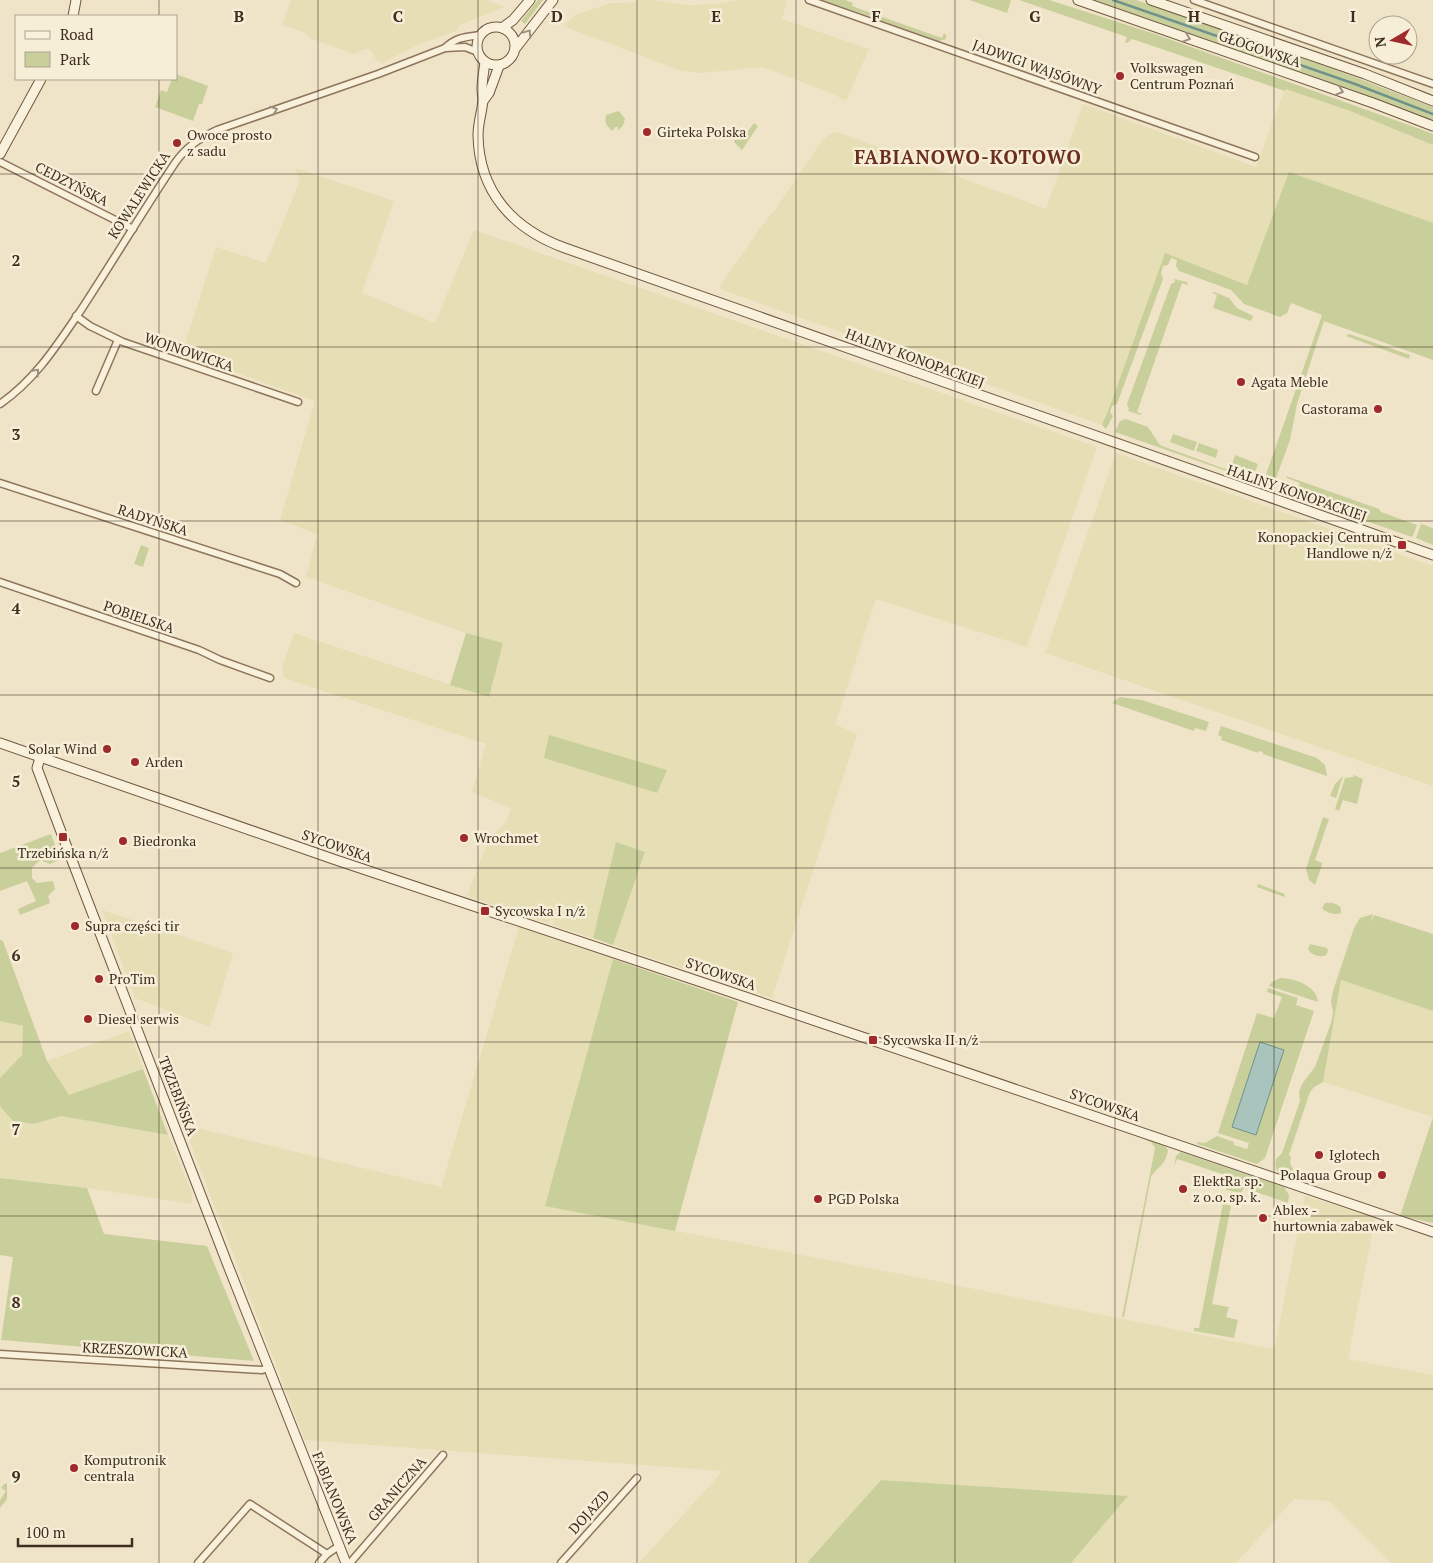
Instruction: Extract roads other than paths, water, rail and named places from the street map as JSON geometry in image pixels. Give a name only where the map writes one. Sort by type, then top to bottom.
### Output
[{"type":"street","points":[[73,15],[76,0]]},
{"type":"street","points":[[502,28],[513,20],[530,0]]},
{"type":"street","points":[[515,49],[512,35],[502,28],[492,27],[487,29],[480,35],[477,44],[478,52],[485,62],[499,66],[510,61],[515,49],[553,0]]},
{"type":"street","name":"JADWIGI WAJSÓWNY","points":[[810,0],[1255,157]]},
{"type":"street","name":"GŁOGOWSKA","points":[[1078,0],[1433,126]]},
{"type":"street","name":"GŁOGOWSKA","points":[[1150,0],[1364,74],[1433,101]]},
{"type":"street","points":[[1194,0],[1433,84]]},
{"type":"street","name":"KOWALEWICKA","points":[[445,48],[459,38],[480,35]]},
{"type":"street","name":"KOWALEWICKA","points":[[0,404],[23,387],[37,372],[76,316],[175,163],[197,141],[217,130],[378,74],[445,48],[465,47],[478,52]]},
{"type":"street","name":"HALINY KONOPACKIEJ","points":[[485,62],[478,146],[481,163],[489,184],[499,201],[512,217],[521,226],[543,239],[1433,556]]},
{"type":"street","name":"HALINY KONOPACKIEJ","points":[[483,101],[489,93],[499,66]]},
{"type":"street","points":[[0,154],[41,80]]},
{"type":"street","name":"CEDZYŃSKA","points":[[0,162],[133,229]]},
{"type":"street","name":"WOJNOWICKA","points":[[76,316],[90,326],[118,340],[298,402]]},
{"type":"street","points":[[96,391],[118,340]]},
{"type":"street","name":"RADYŃSKA","points":[[0,483],[280,574],[296,583]]},
{"type":"street","name":"POBIELSKA","points":[[0,582],[199,650],[220,660],[270,678]]},
{"type":"street","name":"SYCOWSKA","points":[[0,744],[485,911],[747,997],[1433,1232]]},
{"type":"street","name":"TRZEBIŃSKA","points":[[40,758],[38,768],[42,779],[298,1443]]},
{"type":"street","name":"KRZESZOWICKA","points":[[0,1354],[262,1370],[268,1368]]},
{"type":"street","name":"FABIANOWSKA","points":[[298,1443],[346,1563]]},
{"type":"street","name":"GRANICZNA","points":[[350,1563],[443,1455]]},
{"type":"street","name":"DOJAZD","points":[[561,1563],[637,1478]]},
{"type":"street","points":[[198,1563],[250,1504],[327,1554]]},
{"type":"street","points":[[319,1563],[327,1554],[339,1546]]},
{"type":"water","points":[[1260,1042],[1284,1050],[1256,1135],[1232,1127]]},
{"type":"waterway","points":[[1113,0],[1355,84],[1433,114]]},
{"type":"place","name":"Volkswagen Centrum Poznań","points":[[1120,76]]},
{"type":"place","name":"Girteka Polska","points":[[647,132]]},
{"type":"place","name":"Owoce prosto z sadu","points":[[177,143]]},
{"type":"place","name":"Agata Meble","points":[[1241,382]]},
{"type":"place","name":"Castorama","points":[[1378,409]]},
{"type":"place","name":"Konopackiej Centrum Handlowe n/ż","points":[[1402,545]]},
{"type":"place","name":"Solar Wind","points":[[107,749]]},
{"type":"place","name":"Arden","points":[[135,762]]},
{"type":"place","name":"Trzebińska n/ż","points":[[63,837]]},
{"type":"place","name":"Wrochmet","points":[[464,838]]},
{"type":"place","name":"Biedronka","points":[[123,841]]},
{"type":"place","name":"Sycowska I n/ż","points":[[485,911]]},
{"type":"place","name":"Supra części tir","points":[[75,926]]},
{"type":"place","name":"ProTim","points":[[99,979]]},
{"type":"place","name":"Diesel serwis","points":[[88,1019]]},
{"type":"place","name":"Sycowska II n/ż","points":[[873,1040]]},
{"type":"place","name":"Iglotech","points":[[1319,1155]]},
{"type":"place","name":"Polaqua Group","points":[[1382,1175]]},
{"type":"place","name":"ElektRa sp. z o.o. sp. k.","points":[[1183,1189]]},
{"type":"place","name":"PGD Polska","points":[[818,1199]]},
{"type":"place","name":"Ablex - hurtownia zabawek","points":[[1263,1218]]},
{"type":"place","name":"Komputronik centrala","points":[[74,1468]]},
{"type":"district","name":"FABIANOWO-KOTOWO","points":[[968,157]]}]
